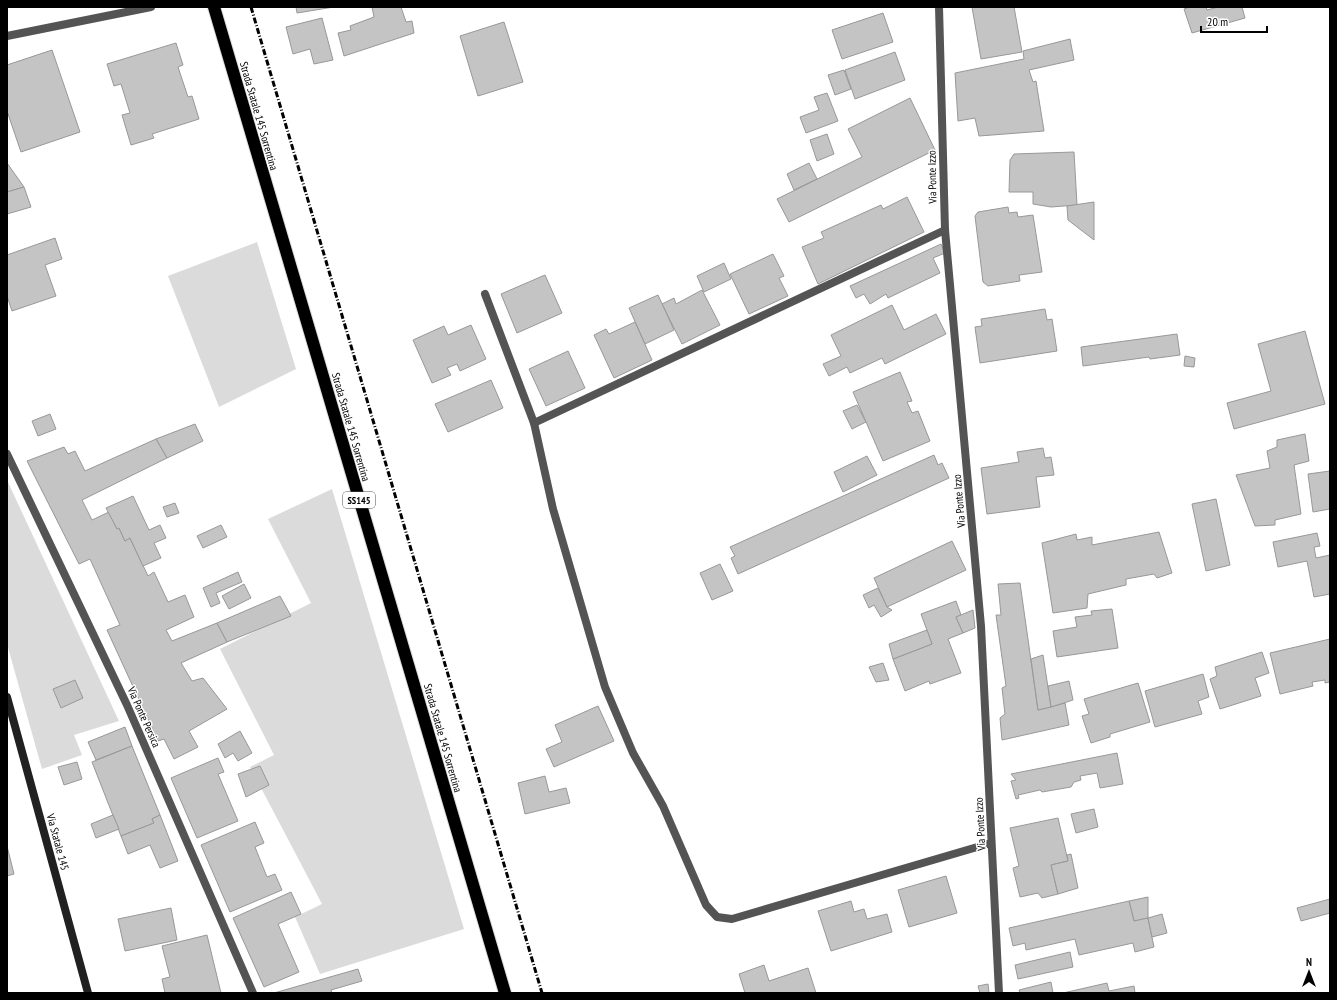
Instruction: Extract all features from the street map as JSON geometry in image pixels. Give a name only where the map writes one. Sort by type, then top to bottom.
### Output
[{"type":"highway","name":"Strada Statale 145 Sorrentina","points":[[214,7],[505,993]]},
{"type":"main road","name":"Via Statale 145","points":[[7,697],[88,993]]},
{"type":"street","points":[[7,36],[151,7]]},
{"type":"street","name":"Via Ponte Izzo","points":[[939,7],[945,230],[981,626],[999,993]]},
{"type":"street","points":[[534,424],[945,230]]},
{"type":"street","points":[[485,294],[534,424],[553,509],[605,687],[634,753],[663,806],[706,905],[717,917],[732,919],[992,843]]},
{"type":"street","name":"Via Ponte Persica","points":[[7,454],[127,705],[253,993]]},
{"type":"shaded area","points":[[257,242],[296,369],[219,407],[168,276]]},
{"type":"shaded area","points":[[7,480],[119,721],[74,735],[82,755],[42,769],[7,644]]},
{"type":"shaded area","points":[[332,489],[464,929],[320,974],[295,917],[322,904],[250,767],[274,755],[220,649],[311,603],[268,519]]},
{"type":"building","points":[[296,7],[334,7],[297,13]]},
{"type":"building","points":[[372,7],[401,7],[406,22],[412,21],[414,33],[344,56],[338,33],[351,30],[350,26],[374,17]]},
{"type":"building","points":[[972,7],[1014,7],[1022,52],[981,59]]},
{"type":"building","points":[[1190,7],[1206,7],[1207,10],[1218,7],[1242,7],[1245,18],[1192,33],[1184,9]]},
{"type":"building","points":[[883,13],[893,42],[842,59],[832,30]]},
{"type":"building","points":[[322,18],[333,60],[314,64],[310,49],[293,54],[286,27]]},
{"type":"building","points":[[504,22],[523,82],[478,96],[460,36]]},
{"type":"building","points":[[1070,39],[1074,60],[1029,70],[1033,82],[1036,81],[1044,131],[979,136],[975,118],[958,121],[955,73],[1024,59],[1023,51]]},
{"type":"building","points":[[176,43],[183,65],[178,67],[188,97],[192,96],[199,119],[152,134],[154,138],[131,145],[122,115],[130,113],[121,84],[114,86],[107,64]]},
{"type":"building","points":[[52,50],[80,132],[21,152],[7,111],[7,65]]},
{"type":"building","points":[[895,52],[905,80],[855,99],[845,70]]},
{"type":"building","points":[[844,70],[851,89],[835,95],[828,75]]},
{"type":"building","points":[[827,93],[838,121],[806,133],[800,117],[819,110],[814,97]]},
{"type":"building","points":[[910,98],[935,150],[789,222],[777,199],[862,157],[848,129]]},
{"type":"building","points":[[827,134],[834,154],[817,161],[810,140]]},
{"type":"building","points":[[1074,152],[1077,205],[1051,207],[1033,204],[1033,192],[1009,192],[1010,160],[1014,154]]},
{"type":"building","points":[[7,163],[24,187],[7,192]]},
{"type":"building","points":[[809,163],[817,179],[794,190],[787,174]]},
{"type":"building","points":[[24,187],[31,207],[7,214],[7,192]]},
{"type":"building","points":[[907,197],[924,232],[818,284],[802,247],[824,238],[821,232],[881,205],[883,209]]},
{"type":"building","points":[[1094,202],[1094,240],[1068,220],[1067,206]]},
{"type":"building","points":[[1008,207],[1009,213],[1017,212],[1018,217],[1033,215],[1042,272],[1019,275],[1020,281],[988,286],[983,282],[975,216],[978,212]]},
{"type":"building","points":[[55,238],[62,259],[45,265],[56,296],[12,311],[7,296],[7,255]]},
{"type":"building","points":[[941,244],[945,253],[933,258],[940,273],[888,298],[886,294],[870,304],[864,294],[856,298],[850,286]]},
{"type":"building","points":[[773,254],[784,276],[779,278],[788,296],[749,314],[730,274]]},
{"type":"building","points":[[724,263],[731,279],[704,292],[697,276]]},
{"type":"building","points":[[545,275],[562,313],[517,333],[501,294]]},
{"type":"building","points":[[702,290],[720,325],[682,344],[662,304],[674,298],[676,304]]},
{"type":"building","points":[[658,295],[674,330],[645,344],[629,308]]},
{"type":"building","points":[[892,305],[904,330],[936,314],[946,334],[885,364],[882,358],[850,373],[847,367],[829,376],[823,364],[841,356],[831,335]]},
{"type":"building","points":[[1045,309],[1047,320],[1052,319],[1057,351],[980,363],[975,327],[982,326],[981,319]]},
{"type":"building","points":[[635,322],[652,360],[614,378],[594,335],[606,329],[609,334]]},
{"type":"building","points":[[471,325],[486,359],[460,371],[457,364],[447,368],[451,375],[432,383],[413,340],[444,326],[448,335]]},
{"type":"building","points":[[1305,331],[1325,404],[1234,429],[1227,403],[1271,391],[1258,344]]},
{"type":"building","points":[[1177,334],[1180,355],[1150,359],[1149,357],[1083,366],[1081,347]]},
{"type":"building","points":[[568,351],[585,388],[546,406],[529,369]]},
{"type":"building","points":[[1185,356],[1195,358],[1194,367],[1184,366]]},
{"type":"building","points":[[900,372],[912,401],[907,402],[912,413],[918,411],[930,441],[883,461],[853,392]]},
{"type":"building","points":[[491,380],[503,408],[448,432],[435,404]]},
{"type":"building","points":[[857,405],[866,422],[852,429],[843,411]]},
{"type":"building","points":[[50,414],[56,429],[38,436],[32,421]]},
{"type":"building","points":[[195,424],[203,441],[167,458],[156,439]]},
{"type":"building","points":[[1305,434],[1309,461],[1294,465],[1301,514],[1275,520],[1275,525],[1255,526],[1236,475],[1270,468],[1267,451],[1277,447],[1277,440]]},
{"type":"building","points":[[156,439],[167,458],[82,500],[92,520],[109,512],[117,529],[119,528],[125,541],[130,538],[148,576],[154,572],[168,602],[185,595],[194,617],[166,630],[172,641],[217,623],[227,642],[181,663],[192,681],[203,678],[227,709],[189,731],[198,747],[174,759],[164,739],[158,741],[107,630],[120,625],[90,559],[79,564],[27,461],[64,447],[68,454],[75,451],[85,471]]},
{"type":"building","points":[[1043,448],[1045,458],[1051,457],[1054,475],[1036,477],[1040,507],[987,514],[981,468],[1019,462],[1017,452]]},
{"type":"building","points":[[934,455],[938,465],[942,463],[949,478],[738,574],[731,558],[735,556],[730,547]]},
{"type":"building","points":[[867,456],[877,475],[843,492],[834,472]]},
{"type":"building","points":[[1330,471],[1330,509],[1313,512],[1308,474]]},
{"type":"building","points":[[133,496],[149,530],[160,525],[166,538],[154,543],[161,558],[143,566],[130,538],[125,541],[119,528],[117,529],[106,508]]},
{"type":"building","points":[[1216,499],[1230,565],[1206,571],[1192,504]]},
{"type":"building","points":[[175,503],[179,513],[167,517],[163,507]]},
{"type":"building","points":[[221,525],[227,537],[203,548],[197,536]]},
{"type":"building","points":[[1159,532],[1172,573],[1157,578],[1154,574],[1126,579],[1126,585],[1088,594],[1087,608],[1053,613],[1042,543],[1076,534],[1077,540],[1092,537],[1092,545]]},
{"type":"building","points":[[1317,533],[1320,546],[1314,547],[1316,558],[1330,555],[1330,594],[1314,597],[1307,561],[1278,567],[1273,542]]},
{"type":"building","points":[[952,541],[966,570],[887,607],[874,578]]},
{"type":"building","points":[[720,564],[733,591],[712,600],[700,573]]},
{"type":"building","points":[[238,572],[242,582],[216,593],[220,603],[211,607],[203,588]]},
{"type":"building","points":[[1020,583],[1038,710],[1065,703],[1069,725],[1002,740],[1000,718],[1005,714],[1002,688],[1006,686],[996,615],[1001,615],[998,584]]},
{"type":"building","points":[[244,584],[251,598],[229,609],[222,596]]},
{"type":"building","points":[[878,588],[887,607],[892,610],[881,617],[874,605],[869,608],[863,595]]},
{"type":"building","points":[[280,596],[291,616],[227,642],[217,623]]},
{"type":"building","points":[[956,601],[961,615],[956,617],[963,633],[948,639],[961,673],[930,684],[929,681],[905,691],[893,659],[932,644],[921,614]]},
{"type":"building","points":[[1112,609],[1118,648],[1057,657],[1053,631],[1077,627],[1075,617],[1092,615],[1091,611]]},
{"type":"building","points":[[973,610],[975,628],[963,633],[956,617]]},
{"type":"building","points":[[927,630],[932,644],[893,659],[889,644]]},
{"type":"building","points":[[1330,639],[1330,682],[1325,683],[1325,680],[1312,682],[1313,686],[1280,694],[1270,653]]},
{"type":"building","points":[[1262,652],[1269,673],[1255,678],[1261,696],[1220,709],[1210,679],[1217,676],[1215,667]]},
{"type":"building","points":[[1043,655],[1051,707],[1038,710],[1031,659]]},
{"type":"building","points":[[883,663],[889,680],[876,682],[869,667]]},
{"type":"building","points":[[1203,674],[1209,697],[1198,701],[1202,714],[1155,727],[1145,691]]},
{"type":"building","points":[[75,680],[83,698],[61,708],[53,689]]},
{"type":"building","points":[[1069,681],[1073,700],[1051,707],[1048,686]]},
{"type":"building","points":[[1138,683],[1150,722],[1110,734],[1110,737],[1091,743],[1082,716],[1089,714],[1084,699]]},
{"type":"building","points":[[598,706],[614,741],[554,767],[546,749],[562,742],[555,725]]},
{"type":"building","points":[[125,727],[132,746],[96,760],[88,742]]},
{"type":"building","points":[[240,731],[252,753],[238,761],[233,753],[225,758],[218,744]]},
{"type":"building","points":[[132,746],[160,815],[152,819],[154,823],[121,836],[92,762]]},
{"type":"building","points":[[1117,753],[1123,784],[1100,788],[1097,773],[1080,776],[1081,780],[1074,782],[1071,787],[1042,792],[1040,790],[1018,795],[1019,798],[1016,799],[1011,781],[1016,780],[1011,774]]},
{"type":"building","points":[[218,758],[224,772],[218,774],[238,821],[197,838],[171,778]]},
{"type":"building","points":[[77,762],[82,779],[64,785],[58,767]]},
{"type":"building","points":[[260,766],[269,785],[246,797],[238,774]]},
{"type":"building","points":[[545,776],[549,792],[566,788],[570,803],[525,814],[518,783]]},
{"type":"building","points":[[1094,809],[1098,827],[1076,833],[1071,814]]},
{"type":"building","points":[[113,815],[119,829],[96,838],[91,824]]},
{"type":"building","points":[[160,815],[178,861],[160,868],[150,845],[128,854],[121,836],[154,823],[152,819]]},
{"type":"building","points":[[1058,818],[1068,861],[1051,865],[1058,894],[1042,898],[1038,893],[1020,897],[1013,868],[1019,866],[1010,828]]},
{"type":"building","points":[[255,822],[264,843],[255,847],[267,877],[275,874],[282,890],[230,912],[201,845]]},
{"type":"building","points":[[7,846],[14,874],[7,876]]},
{"type":"building","points":[[1071,854],[1078,888],[1058,894],[1051,865],[1068,861],[1067,855]]},
{"type":"building","points":[[946,876],[957,913],[909,927],[898,890]]},
{"type":"building","points":[[291,892],[301,914],[278,924],[299,972],[264,987],[233,918]]},
{"type":"building","points":[[1148,897],[1148,918],[1134,921],[1129,901]]},
{"type":"building","points":[[1330,899],[1330,913],[1301,921],[1297,908]]},
{"type":"building","points":[[851,901],[854,912],[864,909],[867,919],[887,914],[892,932],[831,951],[818,911]]},
{"type":"building","points":[[1129,901],[1134,921],[1148,918],[1154,947],[1135,952],[1133,943],[1079,955],[1075,939],[1026,950],[1025,943],[1013,946],[1009,928]]},
{"type":"building","points":[[171,908],[177,940],[125,951],[118,919]]},
{"type":"building","points":[[1162,914],[1167,933],[1152,937],[1148,918]]},
{"type":"building","points":[[207,935],[221,993],[165,993],[162,979],[170,977],[162,946]]},
{"type":"building","points":[[1070,952],[1073,967],[1018,979],[1015,965]]},
{"type":"building","points":[[764,965],[769,981],[808,968],[816,993],[745,993],[739,974]]},
{"type":"building","points":[[358,969],[362,981],[331,990],[332,993],[274,993]]},
{"type":"building","points":[[1051,982],[1053,993],[1020,993],[1019,990]]},
{"type":"building","points":[[1107,983],[1109,991],[1134,986],[1135,993],[1063,993]]},
{"type":"building","points":[[988,984],[989,993],[980,993],[978,986]]},
{"type":"railway","points":[[251,7],[542,993]]}]
